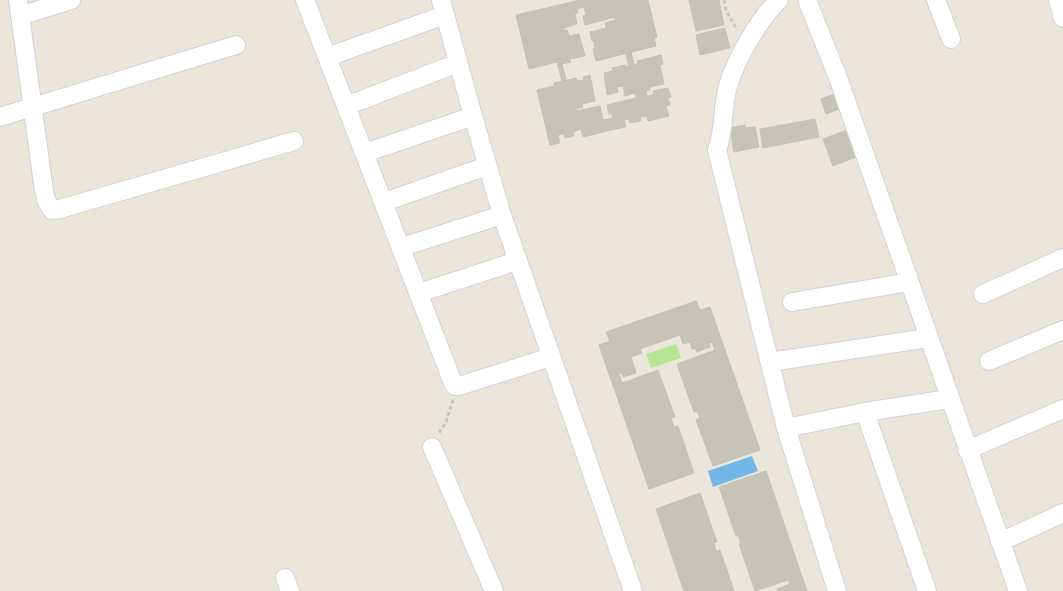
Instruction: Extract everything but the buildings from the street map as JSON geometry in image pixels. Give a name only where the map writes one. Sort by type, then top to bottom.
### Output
[{"type":"street","points":[[71,0],[19,8],[44,191],[47,202],[52,210],[60,210],[294,141]]},
{"type":"street","points":[[305,0],[455,386],[551,357]]},
{"type":"street","points":[[779,0],[771,8],[745,46],[728,86],[722,138],[717,150],[786,428],[837,591]]},
{"type":"street","points":[[807,0],[836,75],[1018,591]]},
{"type":"street","points":[[936,0],[951,39]]},
{"type":"street","points":[[1058,0],[1063,18]]},
{"type":"street","points":[[327,57],[443,8],[502,215],[633,591]]},
{"type":"street","points":[[0,117],[236,45]]},
{"type":"street","points":[[346,106],[458,63]]},
{"type":"street","points":[[365,154],[473,116]]},
{"type":"street","points":[[384,202],[487,166]]},
{"type":"street","points":[[402,247],[502,215]]},
{"type":"street","points":[[983,294],[1063,258]]},
{"type":"street","points":[[419,293],[518,261]]},
{"type":"street","points":[[792,302],[909,282]]},
{"type":"street","points":[[989,361],[1063,330]]},
{"type":"street","points":[[770,362],[928,338]]},
{"type":"street","points":[[786,428],[864,412],[949,398]]},
{"type":"street","points":[[967,450],[1063,410]]},
{"type":"street","points":[[864,412],[927,591]]},
{"type":"street","points":[[432,448],[494,591]]},
{"type":"street","points":[[1000,542],[1063,513]]},
{"type":"path","points":[[724,0],[726,10],[745,46]]},
{"type":"path","points":[[432,448],[451,409],[455,386]]},
{"type":"green space","points":[[676,344],[681,358],[651,368],[646,354]]},
{"type":"water","points":[[752,456],[758,471],[713,487],[708,471]]}]
